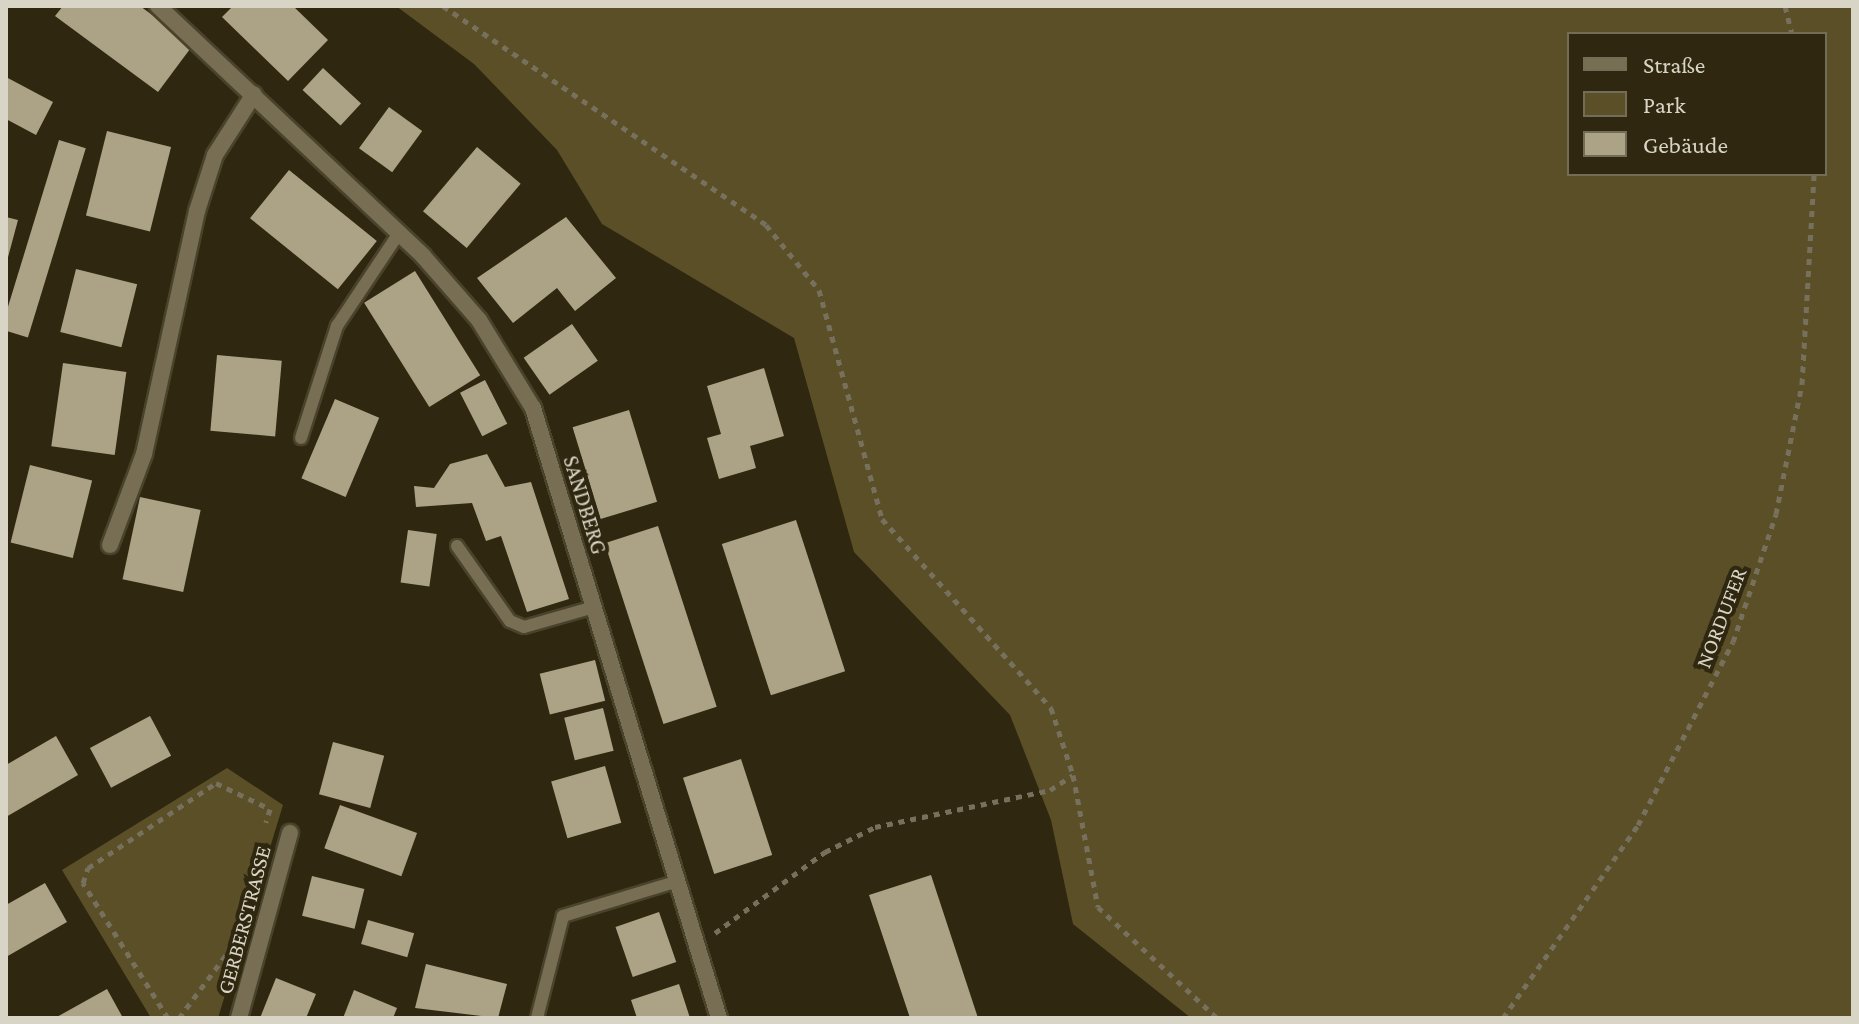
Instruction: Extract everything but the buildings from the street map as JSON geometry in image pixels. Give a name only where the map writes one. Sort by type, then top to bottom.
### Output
[{"type":"street","name":"SANDBERG","points":[[158,6],[399,233],[479,320],[533,408],[719,1018]]},
{"type":"street","points":[[110,545],[144,454],[197,211],[215,155],[254,94]]},
{"type":"street","name":"GERBERSTRASSE","points":[[239,1018],[290,833]]},
{"type":"lane","points":[[301,438],[337,326],[399,233]]},
{"type":"lane","points":[[457,546],[510,621],[524,627],[594,607]]},
{"type":"lane","points":[[537,1018],[563,916],[678,881]]},
{"type":"path","points":[[443,6],[766,225],[819,290],[882,519],[1051,708],[1073,775],[1098,907],[1217,1018]]},
{"type":"path","points":[[1785,6],[1792,32]]},
{"type":"path","name":"NORDUFER","points":[[1503,1018],[1638,825],[1733,642],[1776,514],[1802,384],[1814,176]]},
{"type":"path","points":[[697,946],[825,852],[875,827],[1050,790],[1073,775]]},
{"type":"path","points":[[168,1018],[83,883],[88,868],[216,783],[270,809],[262,838]]},
{"type":"path","points":[[179,1018],[228,952],[249,880]]},
{"type":"green space","points":[[396,6],[1853,6],[1853,1018],[1191,1018],[1073,924],[1051,820],[1010,715],[854,552],[794,338],[602,224],[557,150],[474,64]]},
{"type":"green space","points":[[227,768],[283,805],[218,1018],[151,1018],[62,870]]}]
